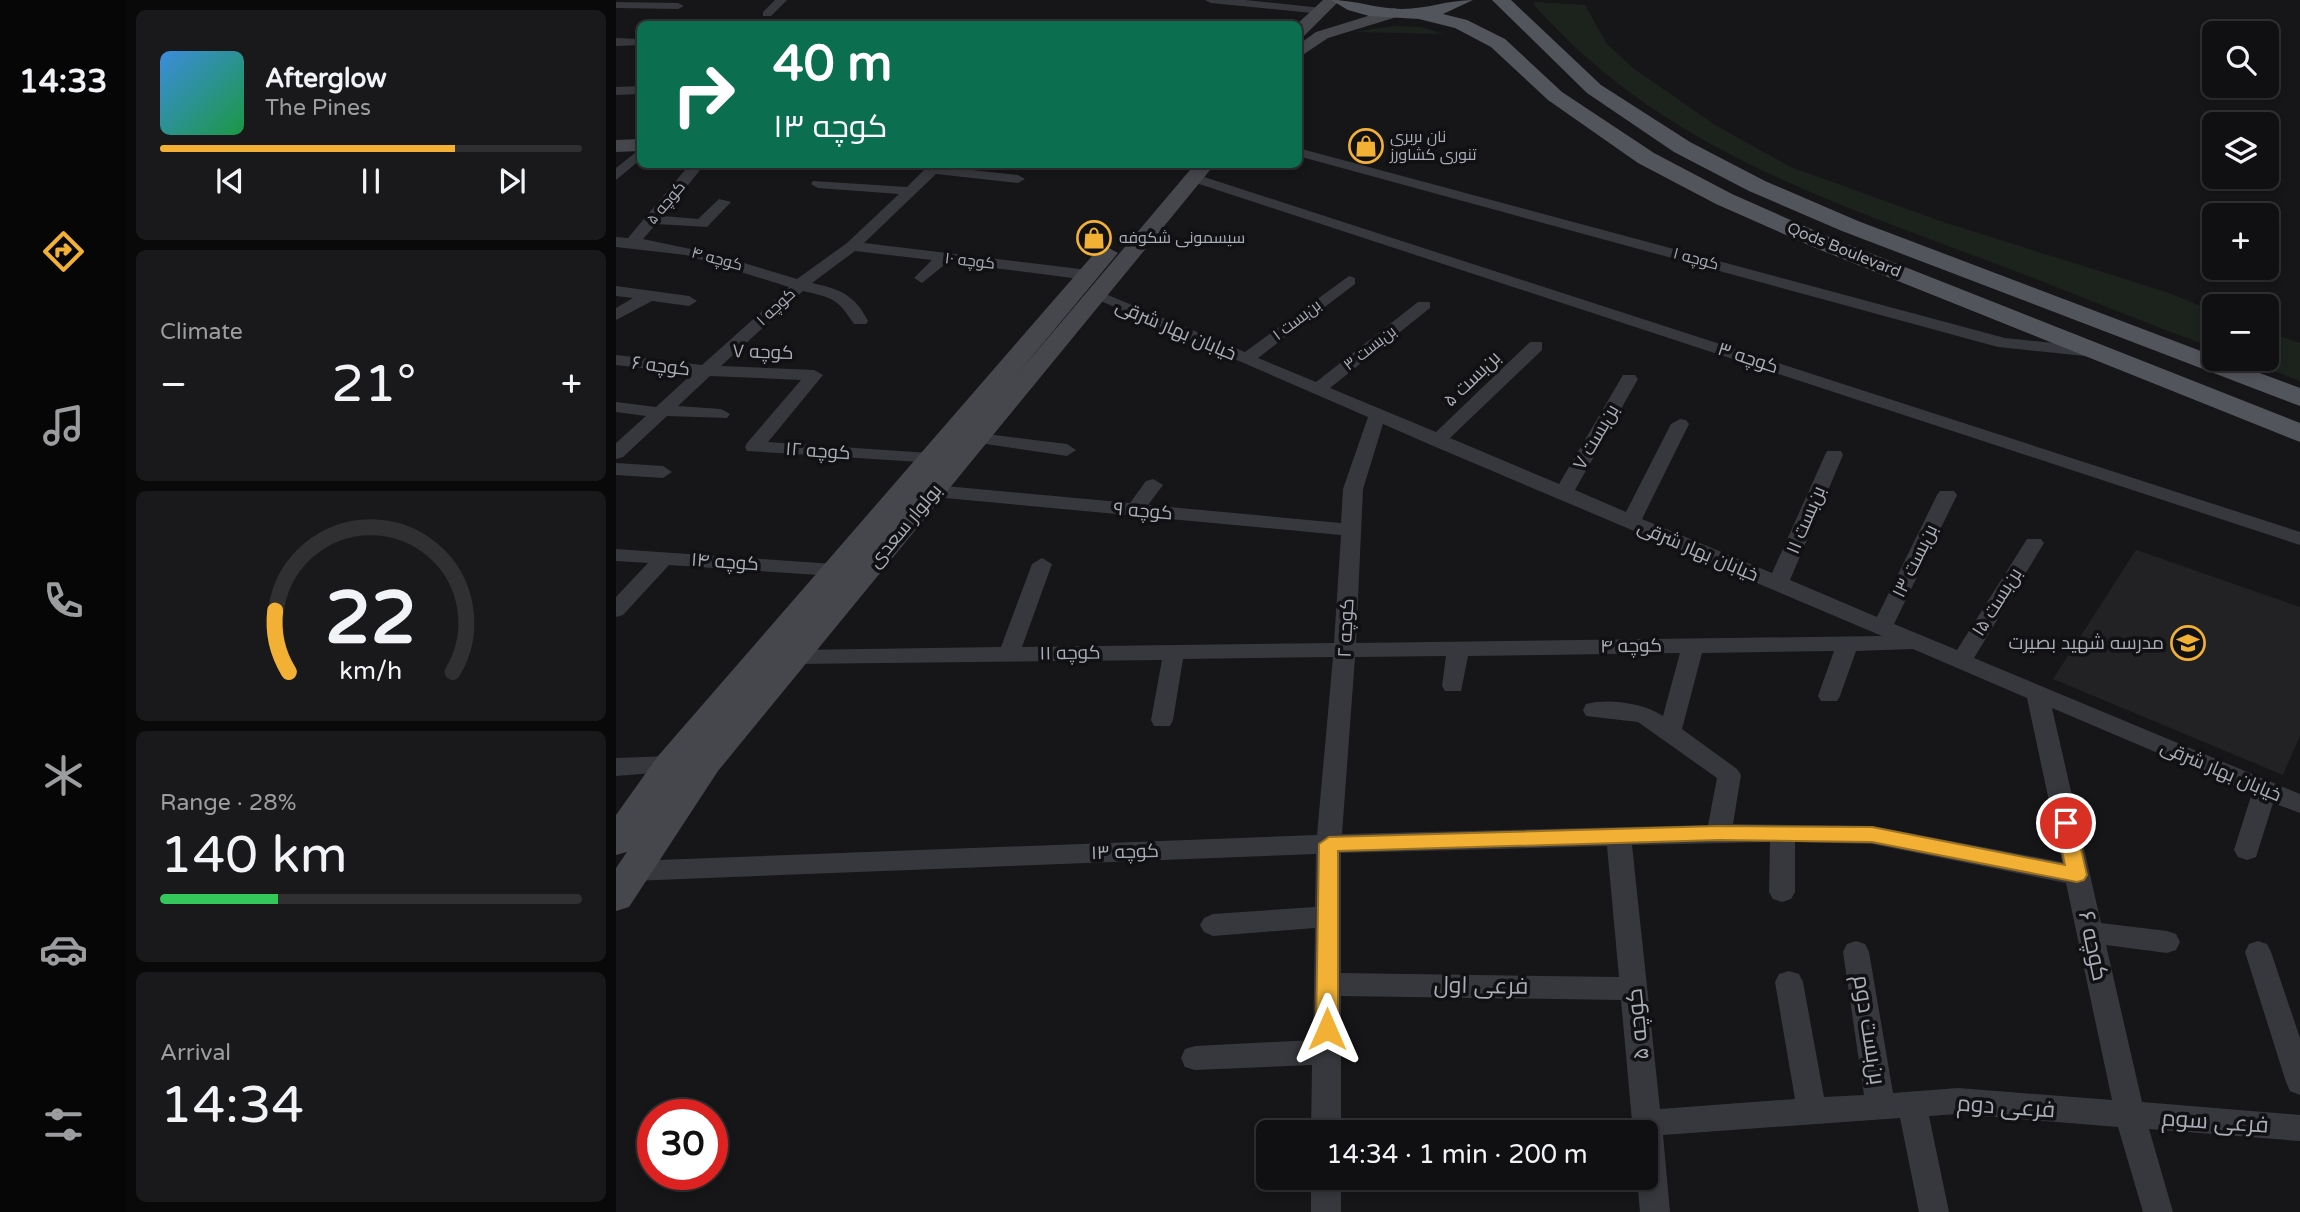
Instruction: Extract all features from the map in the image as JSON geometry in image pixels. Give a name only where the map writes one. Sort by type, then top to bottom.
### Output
[{"type":"main road","points":[[1340,0],[1363,9],[1394,13],[1419,13],[1449,8],[1464,0]]},
{"type":"main road","name":"Qods Boulevard","points":[[1501,0],[1594,89],[1682,147],[1757,186],[1850,226],[2300,398]]},
{"type":"main road","points":[[1302,29],[1327,5]]},
{"type":"main road","points":[[1302,51],[1322,35],[1394,13]]},
{"type":"main road","name":"Qods Boulevard","points":[[1419,13],[1461,24],[1498,43],[1555,96],[1646,158],[1724,199],[1821,242],[2300,433]]},
{"type":"main road","points":[[616,146],[637,145]]},
{"type":"main road","name":"بولوار سعدی","points":[[617,840],[670,765],[929,459],[1092,286],[1195,169]]},
{"type":"main road","name":"بولوار سعدی","points":[[616,897],[706,762],[979,438],[1092,286]]},
{"type":"street","points":[[767,14],[781,0]]},
{"type":"street","points":[[1211,0],[1327,5]]},
{"type":"street","points":[[616,5],[681,3]]},
{"type":"street","points":[[667,16],[681,3]]},
{"type":"street","points":[[616,42],[637,42]]},
{"type":"street","points":[[616,91],[637,90]]},
{"type":"street","name":"کوچه ۱","points":[[1302,153],[2004,343],[2096,352]]},
{"type":"street","points":[[616,176],[637,156]]},
{"type":"street","name":"کوچه ۵","points":[[633,242],[695,168]]},
{"type":"street","name":"کوچه ۱","points":[[616,453],[800,285],[852,246],[936,168]]},
{"type":"street","points":[[944,168],[1018,179]]},
{"type":"street","name":"کوچه ۳","points":[[1195,169],[2300,539]]},
{"type":"street","points":[[818,184],[910,191]]},
{"type":"street","points":[[652,219],[702,224],[724,202]]},
{"type":"street","name":"کوچه ۴","points":[[616,242],[633,242],[730,261],[800,285]]},
{"type":"street","name":"کوچه ۱۰","points":[[852,246],[944,258],[1092,286]]},
{"type":"street","points":[[922,278],[944,258]]},
{"type":"street","name":"بن‌بست ۱","points":[[1245,360],[1349,281]]},
{"type":"street","points":[[800,285],[842,296],[852,305],[860,321]]},
{"type":"street","name":"خیابان بهار شرقی","points":[[1092,286],[1245,360],[2300,804]]},
{"type":"street","points":[[616,291],[689,301]]},
{"type":"street","points":[[616,315],[649,296]]},
{"type":"street","name":"بن‌بست ۳","points":[[1316,390],[1424,305]]},
{"type":"street","name":"بن‌بست ۵","points":[[1437,441],[1536,346]]},
{"type":"street","name":"کوچه ۶","points":[[616,360],[707,371]]},
{"type":"street","name":"کوچه ۷","points":[[707,371],[814,375],[784,411]]},
{"type":"street","name":"بن‌بست ۷","points":[[1563,494],[1629,379]]},
{"type":"street","points":[[616,407],[721,414]]},
{"type":"street","name":"کوچه ۱۲","points":[[784,411],[754,447],[929,459]]},
{"type":"street","name":"کوچه ۲","points":[[1329,844],[1345,648],[1353,489],[1377,416]]},
{"type":"street","points":[[1631,522],[1680,424]]},
{"type":"street","points":[[979,438],[1067,450]]},
{"type":"street","name":"بن‌بست ۱۱","points":[[1779,584],[1834,455]]},
{"type":"street","points":[[616,469],[663,472]]},
{"type":"street","points":[[1135,510],[1153,485]]},
{"type":"street","name":"کوچه ۹","points":[[934,491],[1352,530]]},
{"type":"street","name":"بن‌بست ۱۳","points":[[1882,628],[1947,495]]},
{"type":"street","name":"بن‌بست ۱۵","points":[[1961,661],[2034,544]]},
{"type":"street","name":"کوچه ۱۴","points":[[616,555],[834,570]]},
{"type":"street","points":[[616,610],[664,558]]},
{"type":"street","points":[[1009,654],[1042,564]]},
{"type":"street","name":"کوچه ۴","points":[[1345,648],[1917,643]]},
{"type":"street","points":[[1829,696],[1847,644]]},
{"type":"street","points":[[1670,732],[1693,645]]},
{"type":"street","points":[[1453,686],[1458,647]]},
{"type":"street","name":"کوچه ۱۱","points":[[795,657],[1345,648]]},
{"type":"street","points":[[1161,720],[1174,651]]},
{"type":"street","name":"کوچه ۶","points":[[2037,693],[2130,1116]]},
{"type":"street","points":[[1594,710],[1643,714],[1729,775],[1719,833]]},
{"type":"street","points":[[616,767],[670,765]]},
{"type":"street","points":[[2247,850],[2266,789]]},
{"type":"street","points":[[1782,892],[1783,832]]},
{"type":"street","points":[[1619,836],[1783,832],[1872,835],[2077,875]]},
{"type":"street","name":"کوچه ۵","points":[[1619,836],[1649,1120]]},
{"type":"street","name":"کوچه ۱۳","points":[[632,871],[1329,844],[1619,836]]},
{"type":"street","points":[[1326,1120],[1329,844]]},
{"type":"street","points":[[1213,925],[1328,917]]},
{"type":"street","points":[[2090,932],[2167,942]]},
{"type":"street","name":"بن‌بست دوم","points":[[1856,952],[1881,1108]]},
{"type":"street","points":[[2258,952],[2300,1082]]},
{"type":"street","points":[[1789,982],[1812,1113]]},
{"type":"street","name":"فرعی اول","points":[[1327,984],[1634,989]]},
{"type":"street","points":[[1195,1058],[1327,1052]]},
{"type":"street","name":"فرعی دوم","points":[[1881,1108],[1958,1101],[2130,1116]]},
{"type":"street","points":[[1912,1106],[1934,1212]]},
{"type":"street","points":[[1658,1123],[1881,1108]]},
{"type":"street","points":[[2130,1116],[2158,1212]]},
{"type":"street","name":"فرعی سوم","points":[[2130,1116],[2300,1128]]},
{"type":"street","points":[[1326,1190],[1326,1212]]},
{"type":"street","name":"کوچه ۵","points":[[1654,1190],[1655,1212]]},
{"type":"shaded area","points":[[1535,2],[1585,5],[1607,44],[1633,68],[1715,125],[1791,167],[1940,221],[2166,292],[2202,306],[2202,343],[1861,213],[1743,161],[1687,130],[1633,95],[1582,54],[1534,5]]},
{"type":"shaded area","points":[[1394,26],[1420,27],[1444,34],[1354,32]]},
{"type":"shaded area","points":[[2279,336],[2300,343],[2300,381],[2274,371],[2279,371]]},
{"type":"shaded area","name":"مدرسه شهید بصیرت","points":[[2136,550],[2300,607],[2300,736],[2283,775],[2053,679]]},
{"type":"place","name":"نان بربری تنوری کشاورز","points":[[1366,146]]},
{"type":"place","name":"سیسمونی شکوفه","points":[[1094,238]]},
{"type":"place","name":"مدرسه شهید بصیرت","points":[[2188,643]]},
{"type":"route","points":[[1327,1029],[1329,844],[1719,833],[1872,835],[2077,875],[2066,823]]}]
